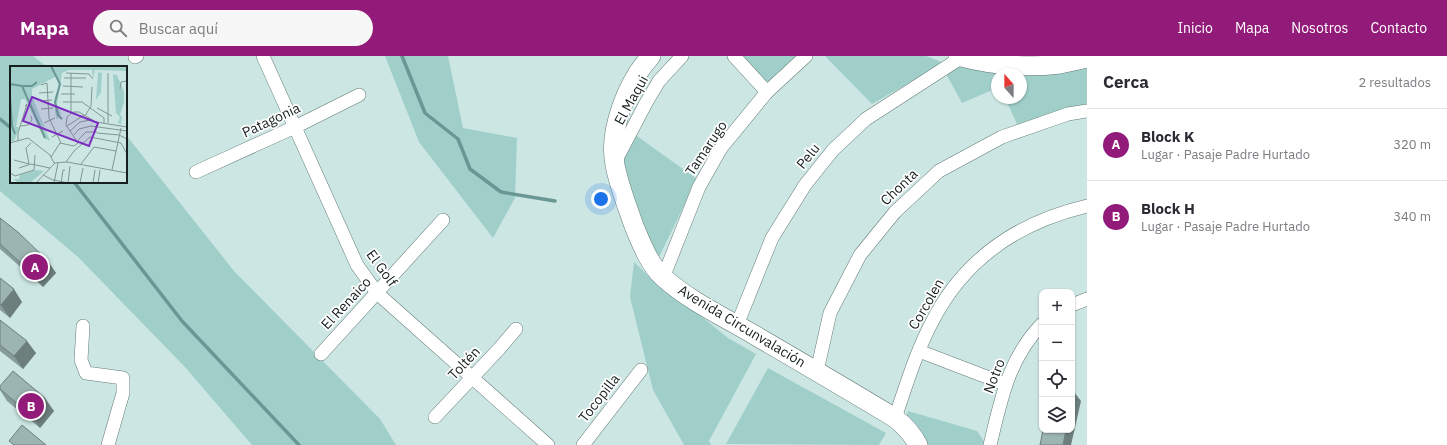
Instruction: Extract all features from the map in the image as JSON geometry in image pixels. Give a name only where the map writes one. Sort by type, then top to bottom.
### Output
[{"type":"street","name":"El Golf","points":[[263,56],[357,265],[378,293],[548,445]]},
{"type":"street","name":"El Maqui","points":[[614,164],[659,81],[682,56]]},
{"type":"street","points":[[734,56],[767,92]]},
{"type":"street","name":"Tamarugo","points":[[663,278],[698,187],[722,148],[767,92],[806,56]]},
{"type":"street","points":[[960,56],[985,63],[1034,65],[1059,64],[1087,58]]},
{"type":"street","name":"Pelu","points":[[738,325],[772,238],[805,185],[834,150],[866,118],[960,56]]},
{"type":"street","name":"Avenida Circunvalación","points":[[646,58],[634,79],[622,106],[614,145],[614,164],[621,189],[639,238],[653,264],[663,278],[699,304],[738,325],[895,418],[905,426],[918,445]]},
{"type":"street","name":"Patagonia","points":[[196,172],[295,127],[359,95]]},
{"type":"street","name":"Chonta","points":[[817,371],[830,312],[860,255],[895,212],[939,171],[1002,137],[1068,114],[1087,111]]},
{"type":"street","name":"Corcolen","points":[[895,418],[931,322],[952,287],[978,260],[1011,236],[1042,220],[1068,210],[1087,206]]},
{"type":"street","name":"El Renaico","points":[[320,354],[378,293],[443,220]]},
{"type":"street","points":[[1075,304],[1087,299]]},
{"type":"street","name":"Notro","points":[[990,445],[1005,384],[1021,351],[1032,334],[1041,325]]},
{"type":"street","points":[[83,326],[81,360],[86,373],[123,378],[123,393],[108,445]]},
{"type":"street","name":"Toltén","points":[[435,417],[516,329]]},
{"type":"street","points":[[919,351],[1005,384]]},
{"type":"street","name":"Tocopilla","points":[[583,445],[641,370]]},
{"type":"shaded area","points":[[0,56],[33,56],[46,66],[10,66],[10,183],[127,183],[127,136],[234,271],[380,419],[396,445],[252,445],[184,366],[78,257],[0,191]]},
{"type":"shaded area","points":[[385,56],[448,56],[463,128],[517,138],[515,198],[493,238],[419,142]]},
{"type":"shaded area","points":[[740,56],[801,56],[769,86]]},
{"type":"shaded area","points":[[825,56],[926,56],[944,63],[872,104]]},
{"type":"shaded area","points":[[1084,65],[1087,68],[1087,106],[1070,108],[1017,124],[1008,104],[1027,104],[1027,68],[991,68],[991,91],[962,103],[945,72],[953,66]]},
{"type":"shaded area","points":[[634,134],[697,179],[658,259],[631,201],[619,158]]},
{"type":"shaded area","points":[[634,262],[664,291],[697,313],[728,338],[756,354],[709,441],[711,445],[684,445],[653,390],[630,297]]},
{"type":"shaded area","points":[[768,368],[886,433],[879,445],[726,444]]},
{"type":"shaded area","points":[[908,411],[977,431],[985,443],[984,445],[923,445],[905,420]]},
{"type":"building","points":[[0,218],[19,233],[47,260],[34,275],[0,244]]},
{"type":"building","points":[[0,278],[14,289],[1,305],[0,304]]},
{"type":"building","points":[[0,320],[27,341],[14,356],[0,345]]},
{"type":"building","points":[[13,371],[45,398],[31,415],[0,389],[0,386]]},
{"type":"building","points":[[22,425],[46,445],[14,445],[9,441]]},
{"type":"building","points":[[1042,433],[1065,433],[1063,445],[1040,445]]},
{"type":"waterway","points":[[402,56],[425,113],[458,139],[470,169],[501,192],[555,201]]},
{"type":"waterway","points":[[0,119],[10,127]]},
{"type":"waterway","points":[[75,183],[182,321],[299,445]]},
{"type":"place","name":"Block K","points":[[35,267]]},
{"type":"place","name":"Block H","points":[[31,406]]}]
